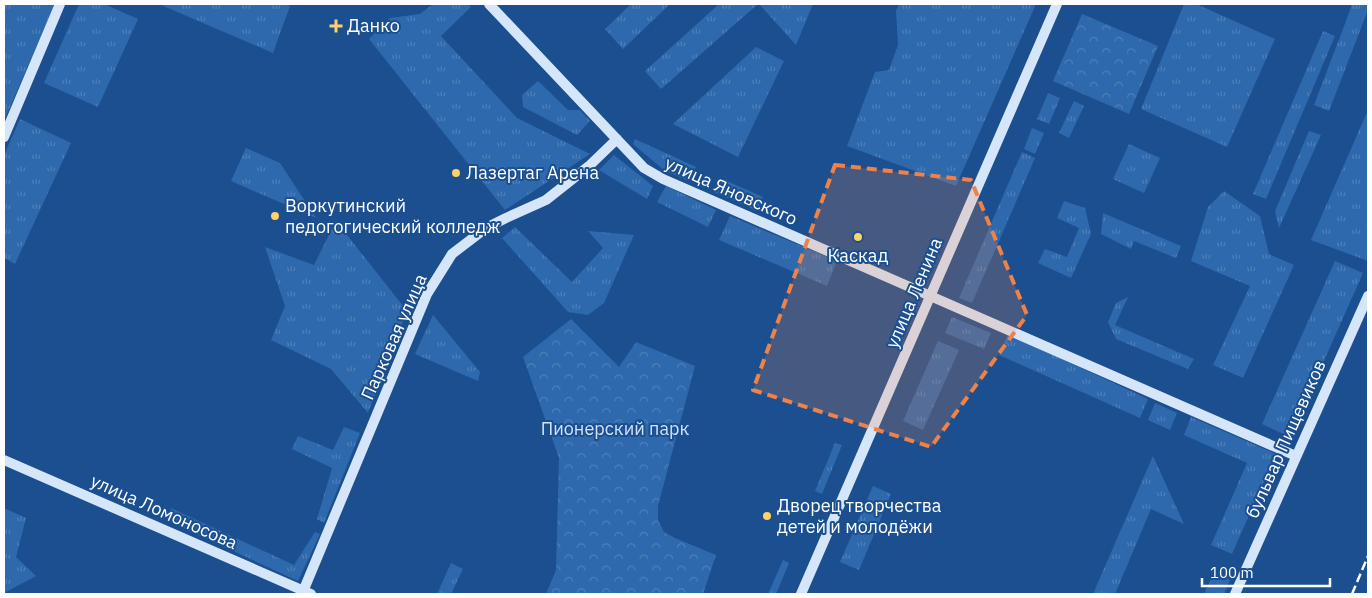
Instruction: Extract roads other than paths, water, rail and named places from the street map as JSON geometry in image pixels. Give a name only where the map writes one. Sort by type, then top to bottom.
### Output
[{"type":"main road","points":[[4,137],[60,4]]},
{"type":"main road","name":"улица Яновского","points":[[490,4],[644,168],[663,179],[1296,456]]},
{"type":"main road","name":"улица Ленина","points":[[801,594],[1057,4]]},
{"type":"main road","name":"Парковая улица","points":[[305,593],[427,294],[452,254],[486,228],[546,200],[589,166],[617,139]]},
{"type":"main road","name":"бульвар Пищевиков","points":[[1234,594],[1368,296]]},
{"type":"main road","name":"улица Ломоносова","points":[[4,460],[305,593]]},
{"type":"railway","points":[[1352,594],[1368,556]]},
{"type":"place","name":"Данко","points":[[336,26]]},
{"type":"place","name":"Лазертаг Арена","points":[[456,173]]},
{"type":"place","name":"Воркутинский педогогический колледж","points":[[275,216]]},
{"type":"place","name":"Каскад","points":[[858,237]]},
{"type":"place","name":"Дворец творчества детей и молодёжи","points":[[767,516]]},
{"type":"park label","name":"Пионерский парк","points":[[615,429]]}]
